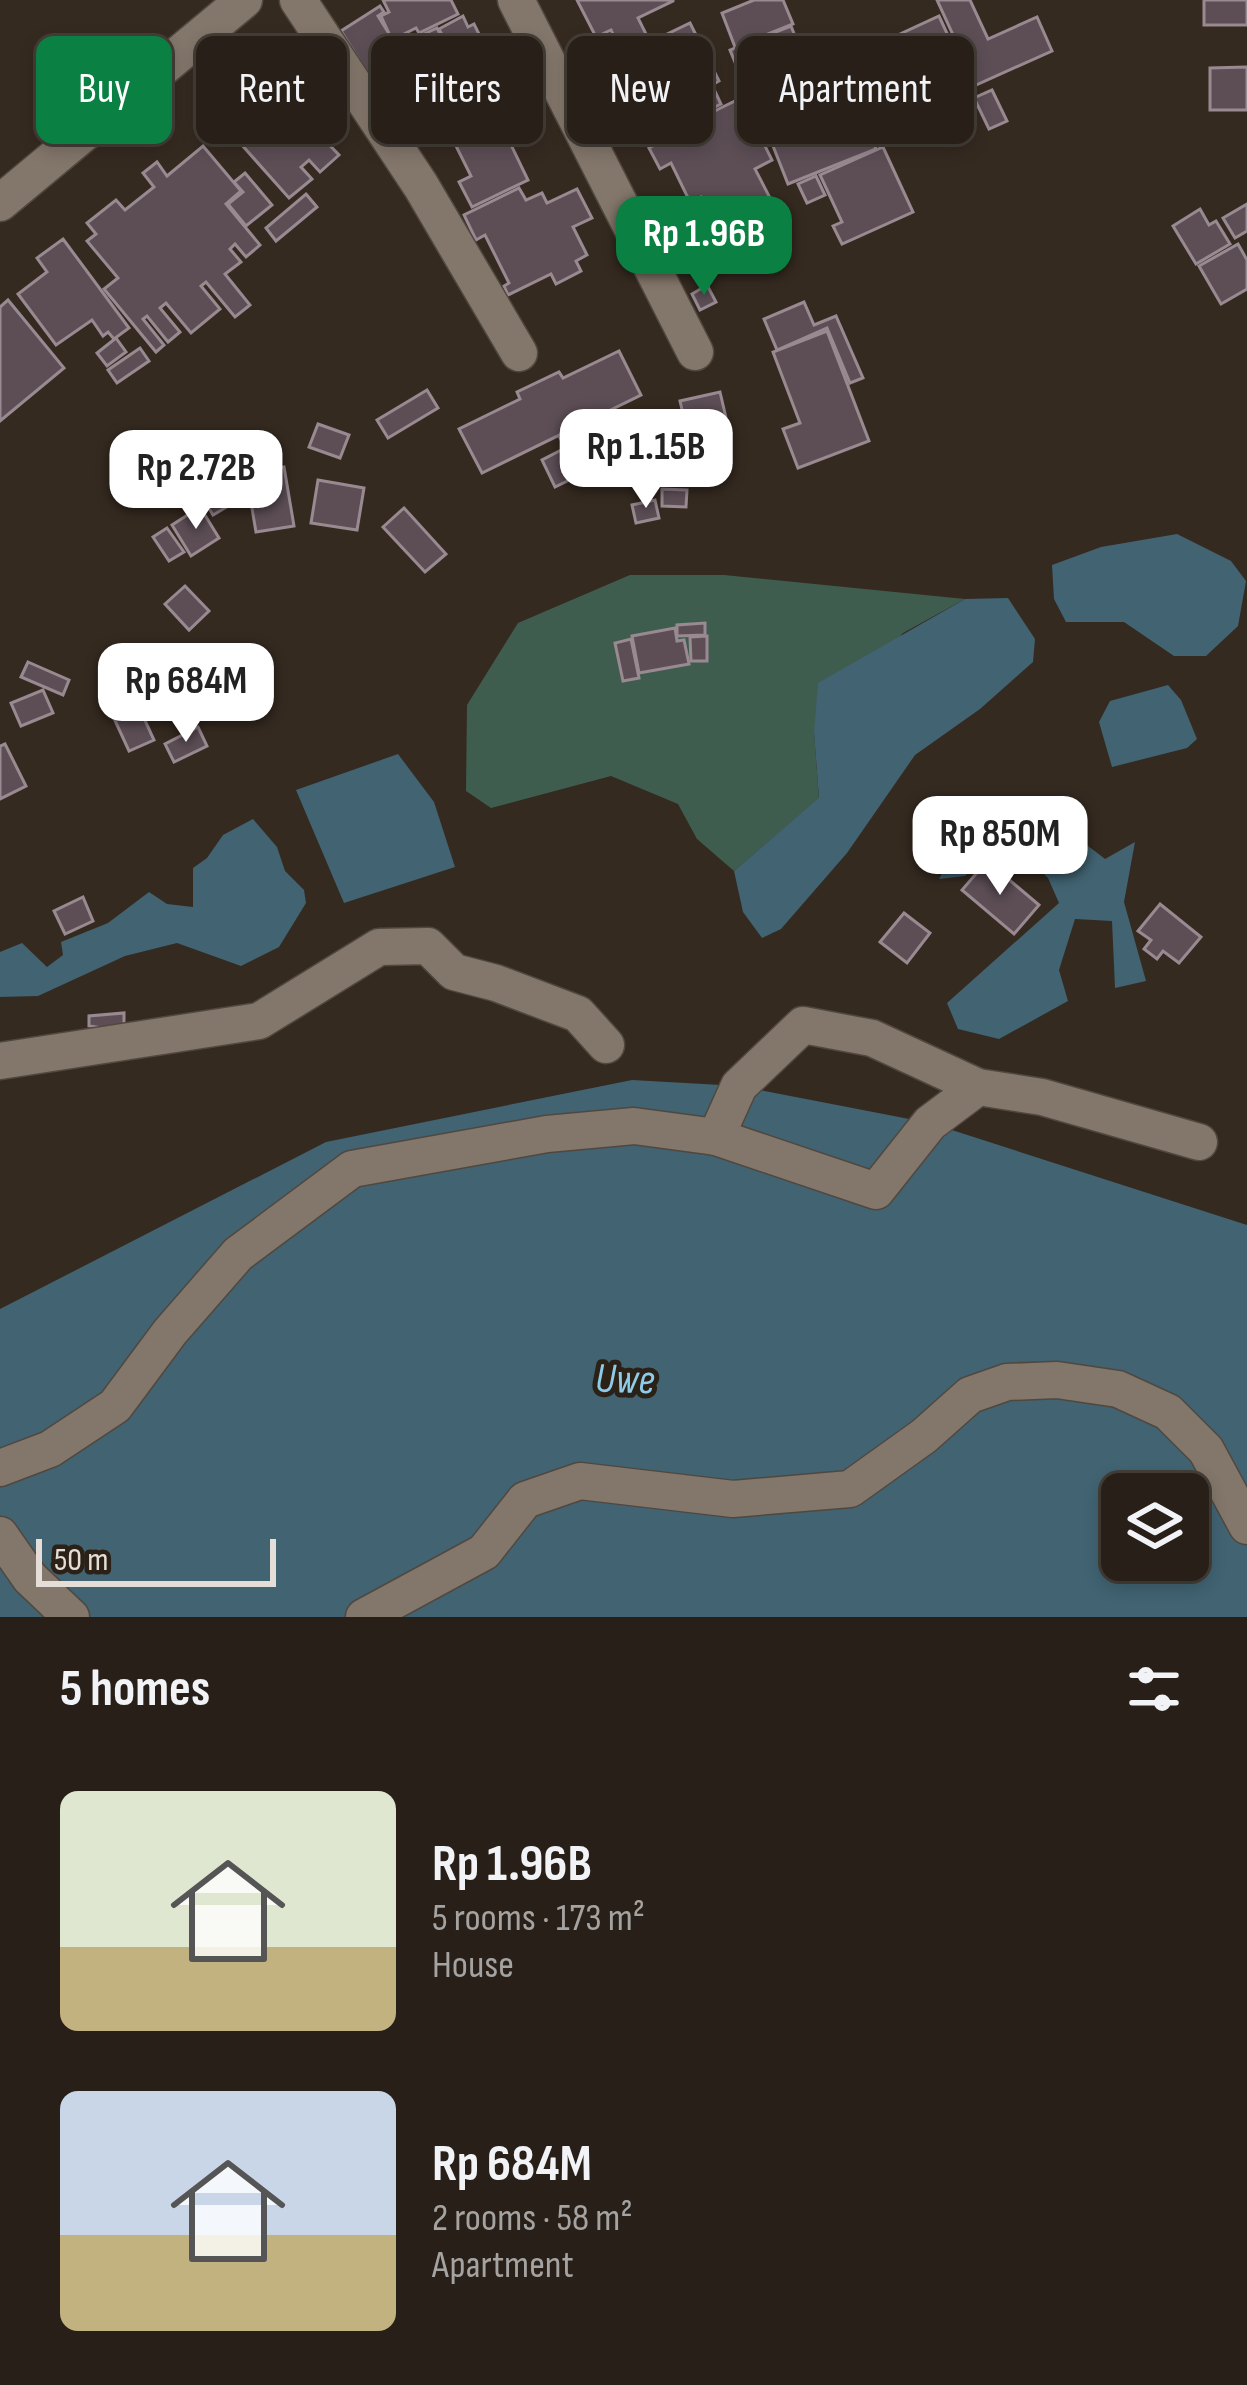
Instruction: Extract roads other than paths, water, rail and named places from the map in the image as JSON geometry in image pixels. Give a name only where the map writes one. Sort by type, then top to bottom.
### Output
[{"type":"street","points":[[0,203],[244,0]]},
{"type":"street","points":[[298,0],[421,186],[519,353]]},
{"type":"street","points":[[516,0],[694,352]]},
{"type":"street","points":[[0,1061],[259,1021],[379,947],[428,946],[454,972],[496,982],[578,1014],[606,1046]]},
{"type":"street","points":[[716,1138],[739,1086],[803,1025],[872,1038],[978,1087],[1042,1097],[1199,1142]]},
{"type":"street","points":[[0,1468],[50,1449],[115,1406],[170,1332],[238,1254],[352,1169],[548,1134],[634,1126],[716,1138],[876,1191],[930,1123],[978,1087]]},
{"type":"street","points":[[364,1617],[484,1552],[525,1500],[580,1481],[733,1499],[850,1489],[925,1436],[970,1395],[1007,1382],[1057,1380],[1118,1389],[1168,1412],[1207,1450],[1247,1526]]},
{"type":"street","points":[[0,1534],[30,1578],[71,1617]]},
{"type":"water","points":[[1177,534],[1231,561],[1246,581],[1238,626],[1206,656],[1174,656],[1124,622],[1066,622],[1054,599],[1052,565],[1101,547]]},
{"type":"water","points":[[1008,598],[1035,639],[1033,662],[980,709],[915,755],[847,853],[781,929],[762,938],[743,912],[734,871],[819,798],[814,733],[818,683],[965,599]]},
{"type":"water","points":[[1168,685],[1181,700],[1197,739],[1187,748],[1112,767],[1099,722],[1110,701]]},
{"type":"water","points":[[398,754],[434,802],[455,867],[344,903],[296,790]]},
{"type":"water","points":[[974,815],[1044,824],[1073,836],[1105,859],[1135,842],[1124,902],[1146,981],[1115,988],[1112,921],[1075,919],[1059,970],[1068,1001],[999,1039],[958,1029],[947,1003],[1059,903],[1048,878],[1024,854],[989,853],[965,876],[939,879]]},
{"type":"water","points":[[253,819],[277,847],[285,871],[304,890],[306,903],[279,947],[241,966],[177,943],[125,956],[38,996],[0,997],[0,952],[22,943],[47,967],[63,955],[61,942],[108,923],[149,892],[167,904],[193,907],[193,868],[207,858],[223,835]]},
{"type":"water","name":"Uwe","points":[[632,1080],[739,1086],[930,1123],[1247,1225],[1247,1617],[0,1617],[0,1309],[326,1142]]}]
